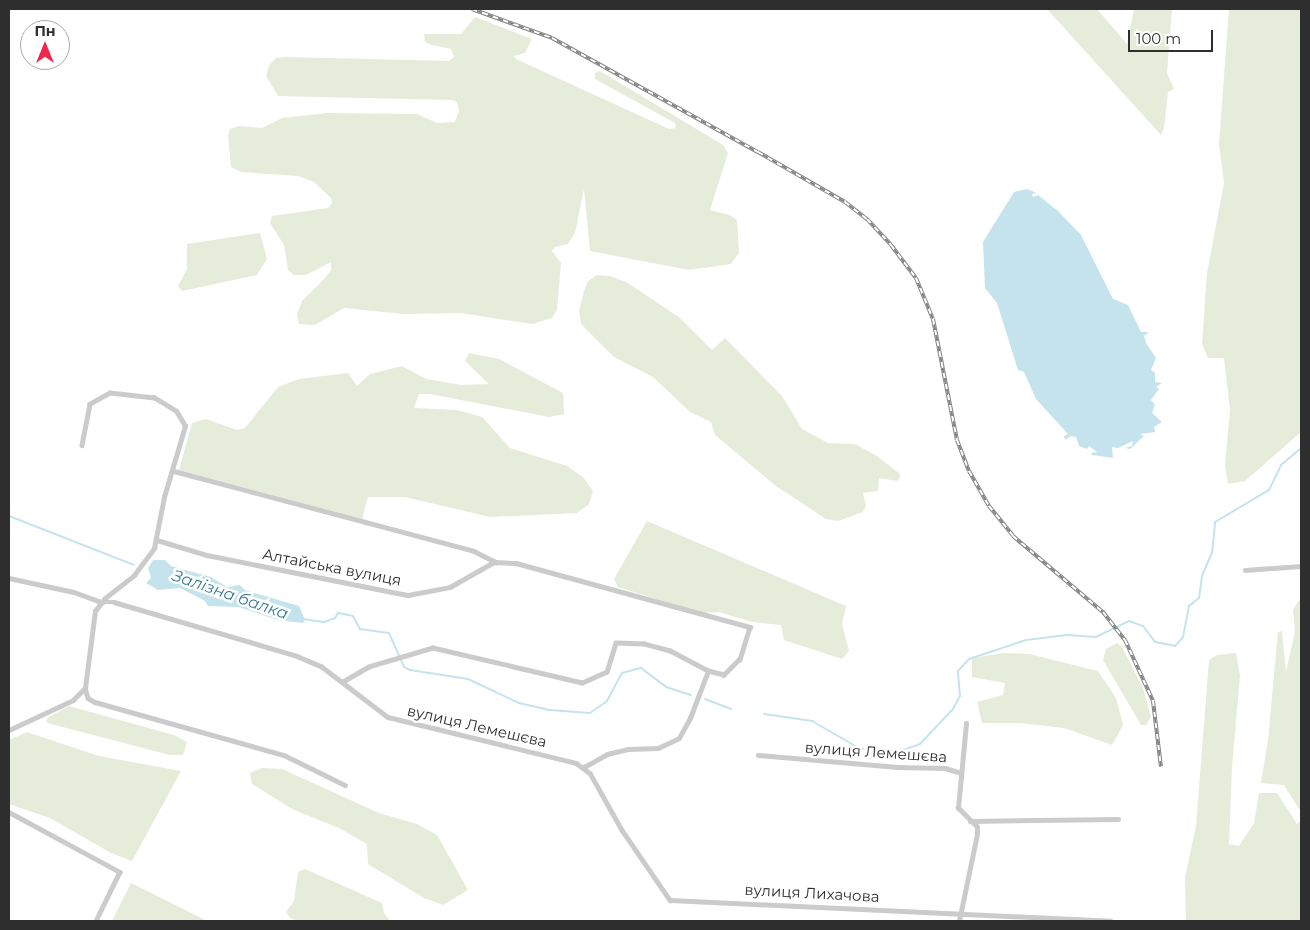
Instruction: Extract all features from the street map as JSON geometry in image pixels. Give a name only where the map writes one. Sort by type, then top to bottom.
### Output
[{"type":"street","points":[[82,446],[90,404],[110,393],[154,398],[176,411],[185,426],[174,471],[164,496],[157,540],[134,575],[102,602],[95,611],[85,688],[88,698],[95,702],[284,754],[345,785]]},
{"type":"street","name":"Алтайська вулиця","points":[[174,471],[465,548],[496,562]]},
{"type":"street","name":"Алтайська вулиця","points":[[157,540],[213,556],[408,595],[450,587],[486,564],[496,562],[516,563],[750,627],[740,659],[730,673],[717,675],[708,671]]},
{"type":"street","points":[[1245,570],[1301,566]]},
{"type":"street","name":"вулиця Лемешєва","points":[[9,578],[74,592],[102,602],[114,602],[310,660],[343,682],[388,718],[556,757],[584,767]]},
{"type":"street","points":[[343,682],[369,668],[432,648],[448,649],[575,684],[607,672],[616,643],[644,644],[670,650],[708,671],[690,718],[679,738],[658,748],[628,749],[607,754],[584,767]]},
{"type":"street","points":[[9,730],[73,700],[85,688]]},
{"type":"street","name":"вулиця Лемешєва","points":[[966,723],[958,808],[972,822]]},
{"type":"street","name":"вулиця Лемешєва","points":[[758,755],[896,767],[944,768],[961,773]]},
{"type":"street","name":"вулиця Лихачова","points":[[584,767],[670,900],[960,912],[1045,919],[1111,921]]},
{"type":"street","points":[[9,812],[120,872],[96,921]]},
{"type":"street","points":[[959,921],[976,848],[972,822],[1118,819]]},
{"type":"green space","points":[[1047,9],[1097,9],[1127,44],[1134,9],[1172,9],[1167,73],[1174,89],[1168,92],[1164,128],[1161,135]]},
{"type":"green space","points":[[1229,9],[1301,9],[1301,432],[1245,481],[1228,484],[1225,465],[1230,410],[1224,358],[1208,358],[1202,344],[1207,273],[1224,183],[1219,144]]},
{"type":"green space","points":[[475,17],[532,39],[525,53],[514,56],[516,59],[669,129],[676,128],[675,123],[595,79],[595,73],[600,71],[723,145],[728,153],[710,210],[730,215],[737,220],[739,253],[731,264],[689,270],[590,251],[584,189],[575,233],[568,244],[555,247],[552,251],[561,263],[557,310],[552,318],[532,324],[460,313],[404,314],[344,308],[315,325],[299,324],[297,314],[302,301],[331,270],[331,262],[306,275],[294,275],[288,270],[284,245],[270,223],[272,216],[328,208],[332,203],[331,198],[314,182],[298,176],[241,172],[231,167],[228,135],[230,129],[239,126],[262,128],[282,118],[327,113],[417,114],[437,123],[455,122],[459,111],[457,102],[452,100],[278,96],[266,76],[269,65],[276,58],[285,57],[449,61],[454,57],[451,49],[425,42],[424,34],[461,34]]},
{"type":"green space","points":[[260,233],[267,259],[257,275],[182,291],[178,286],[187,269],[187,244]]},
{"type":"green space","points":[[597,275],[610,276],[628,283],[680,318],[712,350],[725,338],[782,396],[802,429],[828,443],[855,444],[877,456],[900,474],[900,478],[897,481],[879,478],[878,491],[863,493],[866,506],[863,512],[838,521],[826,519],[776,486],[715,435],[711,422],[690,412],[653,377],[614,357],[581,324],[579,311],[584,291],[588,281]]},
{"type":"green space","points":[[469,353],[499,359],[563,393],[564,414],[549,417],[430,394],[419,394],[414,408],[457,410],[482,417],[510,448],[567,466],[583,477],[593,491],[589,504],[577,513],[490,517],[405,497],[368,497],[362,519],[179,470],[192,423],[206,419],[237,430],[245,428],[278,387],[299,379],[348,373],[357,386],[370,374],[402,366],[426,379],[461,385],[489,384],[465,361]]},
{"type":"green space","points":[[647,521],[846,606],[842,624],[849,651],[842,659],[784,640],[781,625],[752,622],[719,612],[701,613],[618,587],[614,579]]},
{"type":"green space","points":[[1301,597],[1301,812],[1284,785],[1261,783],[1268,740],[1278,632],[1282,631],[1286,672],[1295,632],[1293,610]]},
{"type":"green space","points":[[1117,643],[1122,647],[1143,688],[1151,717],[1146,725],[1141,725],[1103,660],[1106,649]]},
{"type":"green space","points":[[1004,653],[1029,654],[1098,671],[1116,698],[1123,725],[1112,745],[1064,728],[1020,723],[982,723],[977,702],[1003,695],[1005,683],[972,677],[972,658]]},
{"type":"green space","points":[[1236,653],[1240,675],[1232,767],[1229,844],[1239,846],[1254,823],[1259,793],[1277,793],[1297,824],[1301,821],[1301,921],[1186,921],[1185,877],[1196,826],[1209,660],[1217,655]]},
{"type":"green space","points":[[69,706],[174,735],[187,742],[183,755],[170,755],[47,723],[47,718]]},
{"type":"green space","points":[[27,732],[99,756],[181,771],[132,861],[111,853],[50,818],[9,804],[9,740]]},
{"type":"green space","points":[[262,768],[282,769],[379,813],[417,824],[437,835],[468,890],[443,905],[424,898],[368,864],[367,844],[339,828],[294,810],[252,784],[250,773]]},
{"type":"green space","points":[[305,869],[382,903],[384,913],[390,921],[298,921],[290,918],[286,912],[294,901],[298,872]]},
{"type":"green space","points":[[131,883],[207,921],[112,921]]},
{"type":"water","points":[[1027,189],[1037,193],[1032,194],[1033,197],[1038,195],[1058,211],[1081,235],[1113,299],[1128,305],[1141,332],[1149,332],[1144,336],[1146,343],[1156,358],[1151,370],[1155,373],[1155,382],[1162,383],[1156,387],[1159,389],[1151,400],[1155,405],[1152,413],[1162,422],[1154,427],[1155,432],[1140,434],[1144,436],[1130,449],[1125,448],[1132,446],[1133,441],[1118,448],[1112,447],[1113,458],[1092,455],[1091,453],[1097,452],[1089,446],[1087,449],[1079,446],[1076,437],[1071,436],[1065,440],[1064,436],[1068,434],[1036,399],[1024,372],[1018,370],[997,303],[985,288],[983,242],[1014,192]]},
{"type":"water","points":[[153,560],[165,560],[171,566],[211,577],[227,587],[240,585],[245,590],[299,606],[305,620],[303,623],[278,620],[239,607],[208,606],[205,601],[180,588],[158,590],[146,583],[151,578],[148,568]]},
{"type":"waterway","name":"Залізна балка","points":[[764,714],[812,721],[857,747],[873,751],[900,751],[920,744],[953,709],[960,696],[958,671],[969,659],[1026,640],[1067,635],[1096,637],[1129,621],[1143,626],[1155,642],[1175,646],[1183,637],[1189,606],[1199,598],[1202,576],[1212,553],[1215,522],[1269,490],[1281,465],[1301,448]]},
{"type":"waterway","points":[[9,516],[134,565]]},
{"type":"waterway","name":"Залізна балка","points":[[303,619],[324,622],[335,618],[338,613],[353,616],[360,629],[389,633],[404,667],[410,670],[468,679],[519,703],[550,710],[590,713],[607,701],[622,673],[641,668],[666,687],[691,695]]},
{"type":"waterway","points":[[705,699],[731,709]]},
{"type":"railway","points":[[472,9],[552,38],[758,152],[845,202],[867,219],[891,245],[916,278],[933,319],[957,440],[969,471],[989,506],[1013,536],[1103,612],[1125,640],[1153,701],[1161,767]]}]
